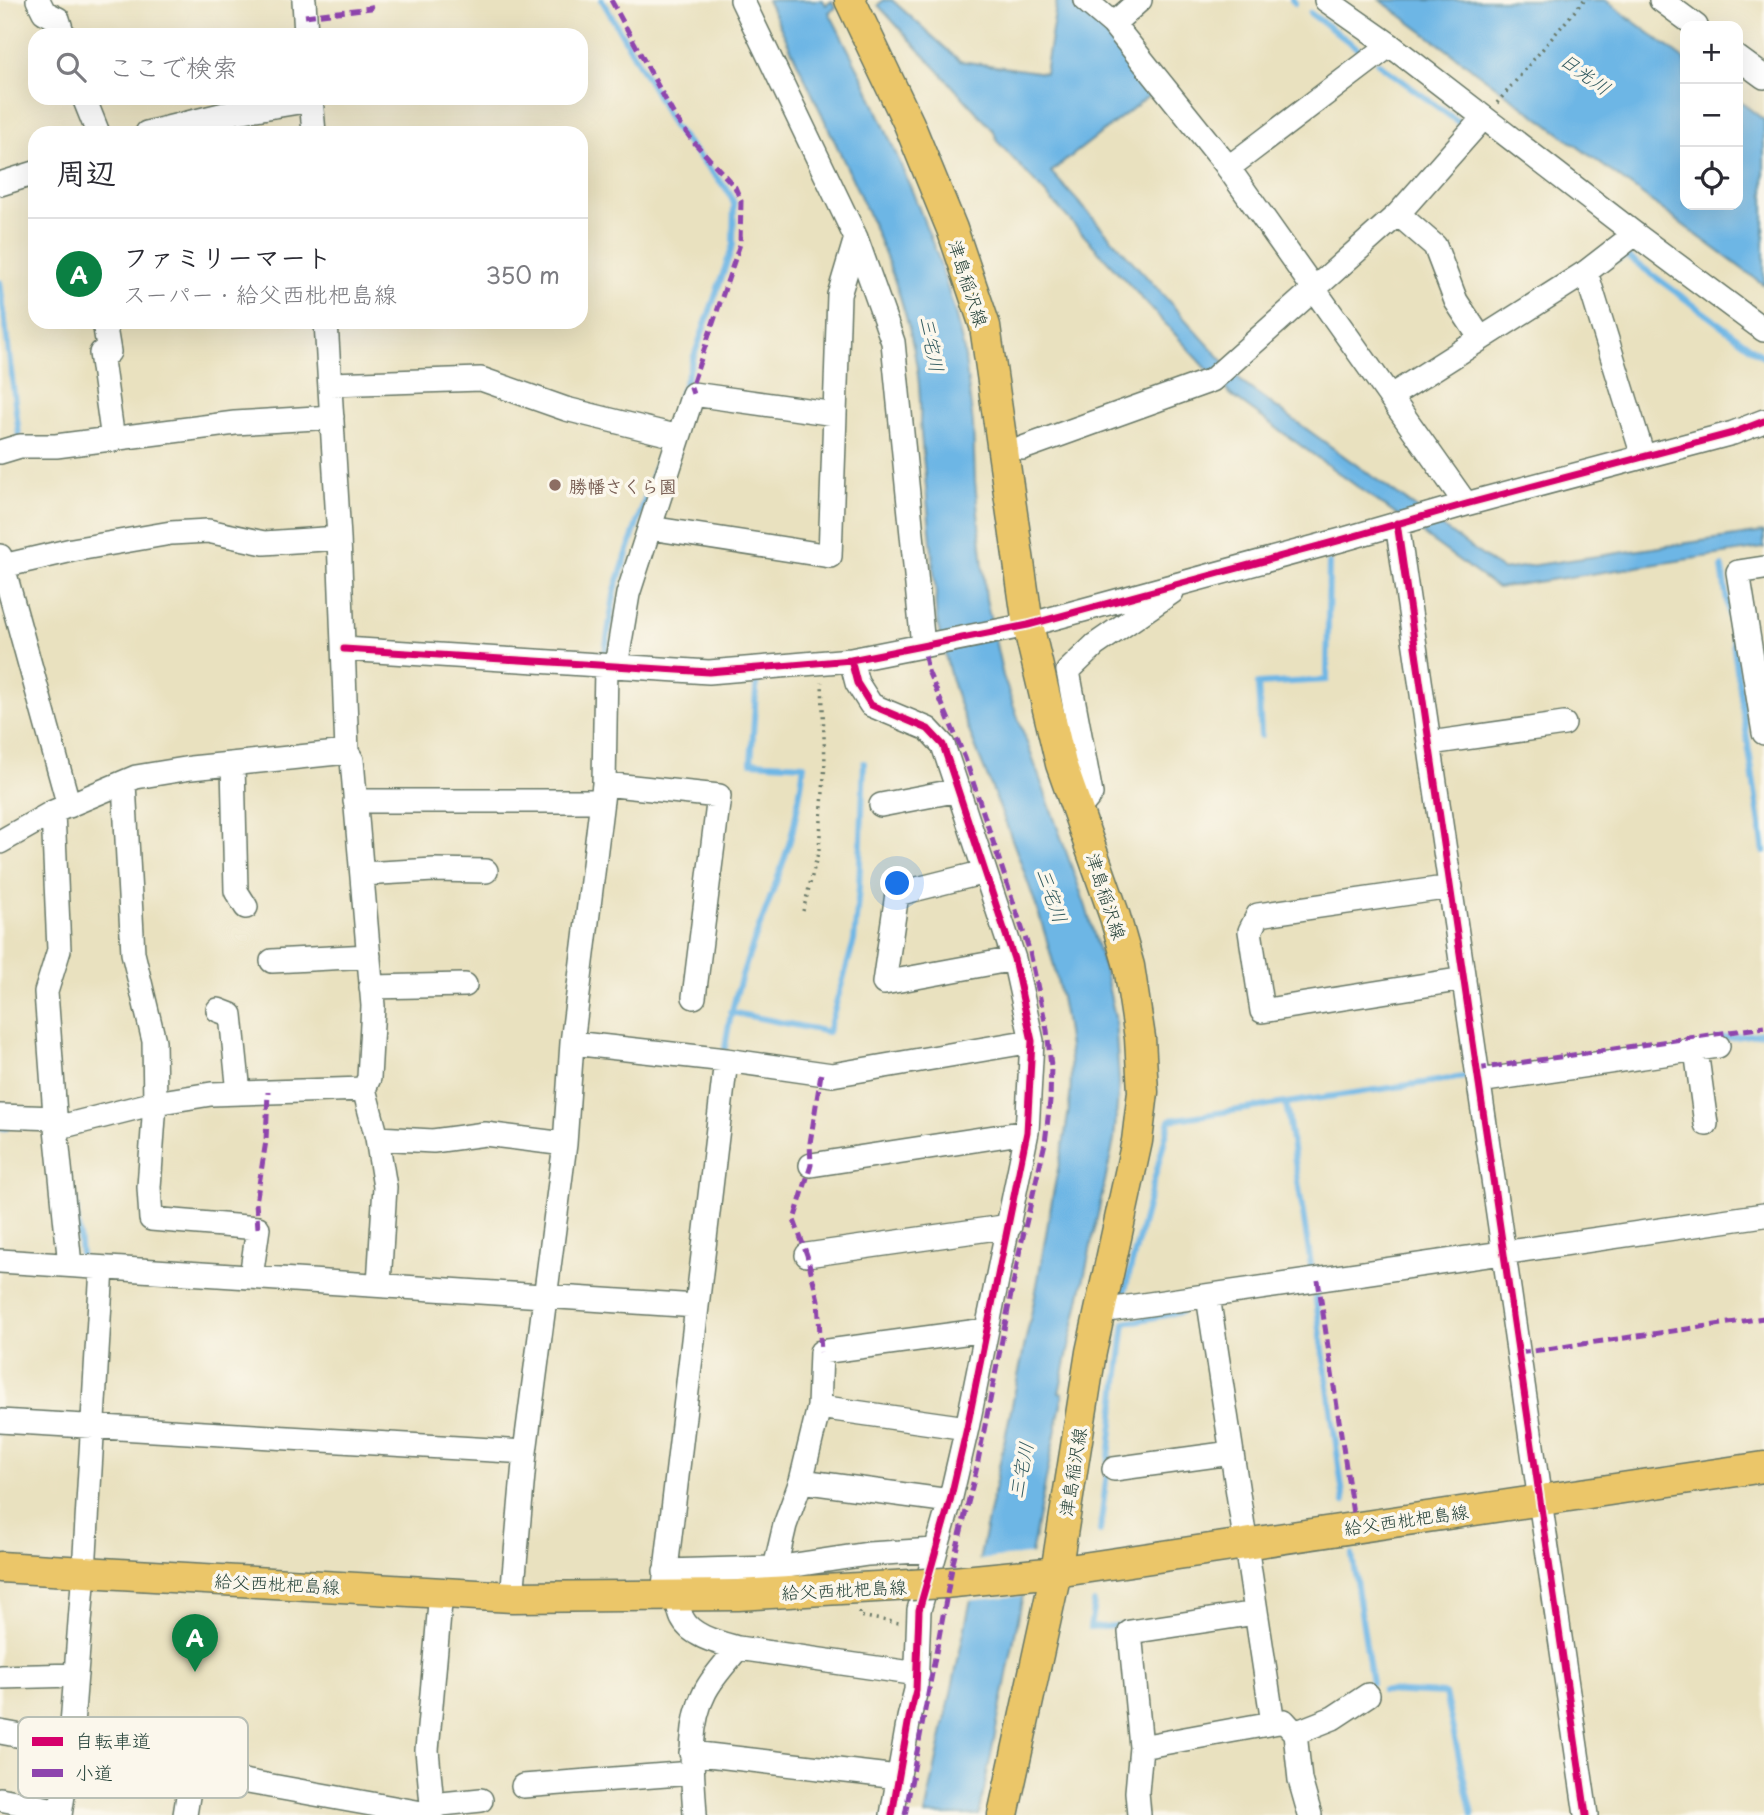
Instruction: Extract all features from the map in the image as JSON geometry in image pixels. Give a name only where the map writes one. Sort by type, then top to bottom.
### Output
[{"type":"main road","name":"津島稲沢線","points":[[850,0],[909,124],[952,229],[985,326],[1016,627],[1115,917],[1129,967],[1140,1038],[1142,1078],[1137,1141],[1046,1573],[1003,1815]]},
{"type":"main road","name":"給父西枇杷島線","points":[[0,1567],[512,1597],[668,1587],[788,1592],[1046,1573],[1764,1467]]},
{"type":"street","points":[[38,0],[44,12],[58,19],[61,28]]},
{"type":"street","points":[[304,0],[306,28]]},
{"type":"street","points":[[742,0],[856,238],[893,342],[929,645]]},
{"type":"street","points":[[1086,0],[1113,24],[1228,168],[1466,504]]},
{"type":"street","points":[[1113,24],[1140,0]]},
{"type":"street","points":[[1326,0],[1490,111],[1635,234],[1764,330]]},
{"type":"street","points":[[1661,0],[1689,21]]},
{"type":"street","points":[[1228,168],[1390,45]]},
{"type":"street","points":[[1743,61],[1762,71]]},
{"type":"street","points":[[87,105],[95,126]]},
{"type":"street","points":[[176,126],[277,105]]},
{"type":"street","points":[[312,105],[313,126]]},
{"type":"street","points":[[1023,448],[1212,380],[1398,214],[1490,111]]},
{"type":"street","points":[[0,184],[28,175]]},
{"type":"street","points":[[1398,214],[1435,247],[1456,301],[1481,339]]},
{"type":"street","points":[[1391,396],[1586,272],[1635,234]]},
{"type":"street","points":[[650,528],[830,556],[839,295],[856,238]]},
{"type":"street","points":[[1586,272],[1643,456]]},
{"type":"street","points":[[105,329],[109,352],[101,353],[113,440]]},
{"type":"street","points":[[327,329],[339,538],[347,752],[352,760],[373,1006],[369,1078],[364,1088],[377,1138],[385,1187],[379,1284]]},
{"type":"street","points":[[331,384],[481,379],[566,409],[671,435]]},
{"type":"street","points":[[512,1597],[525,1452],[565,1144],[572,1043],[603,793],[611,666],[628,594],[650,528],[671,435],[693,394],[835,414]]},
{"type":"street","points":[[0,452],[20,446],[56,446],[113,440],[235,423],[332,417]]},
{"type":"street","points":[[344,649],[709,672],[851,660],[1016,627],[1188,582],[1432,513],[1733,433],[1764,421]]},
{"type":"street","points":[[1400,522],[1586,1815]]},
{"type":"street","points":[[70,1265],[55,1123],[46,992],[59,950],[61,809],[1,561],[170,533],[208,531],[264,543],[339,538]]},
{"type":"street","points":[[1764,568],[1738,572],[1756,631],[1764,733]]},
{"type":"street","points":[[1078,810],[1091,794],[1068,671],[1095,645],[1188,582]]},
{"type":"street","points":[[851,660],[857,682],[871,705],[928,729],[943,745],[1014,958],[1032,1041],[1027,1132],[1010,1226],[950,1501],[919,1610],[918,1674],[892,1815]]},
{"type":"street","points":[[1430,743],[1564,724]]},
{"type":"street","points":[[0,842],[61,809],[136,778],[191,768],[347,752]]},
{"type":"street","points":[[233,764],[236,891],[246,907]]},
{"type":"street","points":[[124,783],[133,953],[154,1041],[155,1102],[149,1187],[151,1219],[258,1228],[251,1277]]},
{"type":"street","points":[[881,805],[958,790]]},
{"type":"street","points":[[355,801],[603,793],[719,796],[694,997]]},
{"type":"street","points":[[362,874],[434,870],[486,872]]},
{"type":"street","points":[[985,872],[897,894],[884,984],[1014,958]]},
{"type":"street","points":[[1451,887],[1258,915],[1250,932],[1262,1011],[1464,979]]},
{"type":"street","points":[[272,961],[369,956]]},
{"type":"street","points":[[371,987],[465,985]]},
{"type":"street","points":[[218,1010],[231,1015],[239,1093]]},
{"type":"street","points":[[572,1043],[832,1075],[1032,1041]]},
{"type":"street","points":[[1479,1081],[1707,1048],[1706,1124]]},
{"type":"street","points":[[726,1060],[668,1587],[682,1620],[710,1640],[738,1648],[918,1674]]},
{"type":"street","points":[[0,1116],[55,1123],[155,1102],[211,1094],[364,1088]]},
{"type":"street","points":[[811,1165],[1027,1132]]},
{"type":"street","points":[[377,1138],[433,1141],[485,1134],[565,1144]]},
{"type":"street","points":[[1101,1311],[1764,1215]]},
{"type":"street","points":[[807,1255],[1010,1226]]},
{"type":"street","points":[[0,1261],[697,1306]]},
{"type":"street","points":[[72,1717],[102,1268]]},
{"type":"street","points":[[1208,1296],[1273,1723]]},
{"type":"street","points":[[775,1568],[785,1525],[801,1481],[818,1407],[821,1352],[986,1330]]},
{"type":"street","points":[[818,1407],[967,1428]]},
{"type":"street","points":[[0,1421],[525,1452]]},
{"type":"street","points":[[1114,1469],[1231,1453]]},
{"type":"street","points":[[801,1481],[950,1501]]},
{"type":"street","points":[[668,1587],[868,1554],[935,1550]]},
{"type":"street","points":[[433,1811],[427,1750],[441,1592]]},
{"type":"street","points":[[1139,1815],[1137,1792],[1141,1747],[1130,1632],[1256,1614]]},
{"type":"street","points":[[695,1815],[692,1763],[699,1710],[705,1691],[738,1648]]},
{"type":"street","points":[[0,1677],[76,1675]]},
{"type":"street","points":[[1295,1733],[1333,1718],[1367,1695]]},
{"type":"street","points":[[1141,1747],[1284,1721],[1295,1733],[1300,1780],[1310,1815]]},
{"type":"street","points":[[0,1732],[18,1736]]},
{"type":"street","points":[[523,1786],[692,1763],[898,1777]]},
{"type":"street","points":[[248,1786],[333,1806],[433,1811],[481,1800]]},
{"type":"street","points":[[0,1799],[60,1813]]},
{"type":"path","points":[[1490,111],[1584,0]]},
{"type":"path","points":[[803,911],[818,849],[825,763],[821,662]]},
{"type":"path","points":[[858,1604],[859,1616],[919,1626]]},
{"type":"water","name":"三宅川","points":[[767,0],[823,0],[826,5],[832,1],[836,8],[829,12],[865,82],[938,257],[964,351],[973,424],[975,481],[986,599],[1003,676],[1086,907],[1115,1017],[1119,1083],[1114,1140],[1059,1393],[1063,1394],[979,1815],[925,1815],[1035,1296],[1067,1122],[1071,1075],[1066,1024],[1042,923],[960,705],[939,629],[919,388],[905,314],[894,277],[865,206]]},
{"type":"water","points":[[883,0],[892,0],[960,61],[1045,73],[1057,0],[1070,0],[1101,27],[1150,95],[1051,172],[1244,384],[1502,570],[1764,532],[1764,548],[1497,588],[1231,395],[997,141],[994,131],[878,5]]},
{"type":"water","name":"日光川","points":[[1380,0],[1605,0],[1680,56],[1680,210],[1743,210],[1743,104],[1764,120],[1764,285]]},
{"type":"pier","points":[[1036,1554],[1028,1595],[966,1601],[976,1560]]},
{"type":"waterway","points":[[602,0],[672,125],[729,192],[734,204],[733,245],[669,428]]},
{"type":"waterway","points":[[1292,0],[1295,3]]},
{"type":"waterway","points":[[1310,13],[1367,55]]},
{"type":"waterway","points":[[1378,63],[1465,127]]},
{"type":"waterway","points":[[1617,260],[1627,256],[1764,357]]},
{"type":"waterway","points":[[0,282],[19,435]]},
{"type":"waterway","points":[[605,652],[615,590],[665,438]]},
{"type":"waterway","points":[[1261,736],[1258,684],[1327,680],[1329,563]]},
{"type":"waterway","points":[[1722,567],[1764,852]]},
{"type":"waterway","points":[[725,1048],[729,1022],[744,970],[792,834],[804,765],[751,762],[757,677]]},
{"type":"waterway","points":[[730,1012],[828,1032],[854,941],[864,763]]},
{"type":"waterway","points":[[1720,1039],[1764,1033]]},
{"type":"waterway","points":[[1123,1297],[1170,1120],[1464,1077]]},
{"type":"waterway","points":[[1286,1103],[1312,1272]]},
{"type":"waterway","points":[[0,1128],[6,1128]]},
{"type":"waterway","points":[[75,1198],[81,1255]]},
{"type":"waterway","points":[[1315,1293],[1344,1502]]},
{"type":"waterway","points":[[1100,1531],[1125,1323],[1181,1312]]},
{"type":"waterway","points":[[1352,1555],[1372,1683]]},
{"type":"waterway","points":[[1094,1603],[1090,1628],[1125,1625]]},
{"type":"waterway","points":[[1383,1691],[1445,1694],[1472,1815]]},
{"type":"marked path","points":[[305,16],[371,8],[369,0]]},
{"type":"marked path","points":[[611,0],[675,117],[735,187],[741,201],[740,244],[691,388],[693,394]]},
{"type":"marked path","points":[[905,1815],[953,1563],[976,1471],[1020,1249],[1045,1143],[1051,1066],[1047,1030],[1030,952],[965,758],[928,671],[923,646]]},
{"type":"marked path","points":[[1477,1069],[1764,1027]]},
{"type":"marked path","points":[[821,1074],[810,1143],[811,1165],[794,1220],[807,1255],[818,1300],[821,1352]]},
{"type":"marked path","points":[[258,1228],[256,1203],[266,1141],[268,1092]]},
{"type":"marked path","points":[[1318,1280],[1355,1527]]},
{"type":"marked path","points":[[1519,1353],[1764,1318]]},
{"type":"cycle path","points":[[344,649],[709,672],[851,660],[1028,625],[1733,433],[1764,421]]},
{"type":"cycle path","points":[[1397,523],[1586,1815]]},
{"type":"cycle path","points":[[851,660],[857,683],[871,705],[928,729],[943,745],[1014,959],[1032,1041],[1027,1132],[967,1428],[950,1501],[919,1610],[916,1690],[892,1815]]},
{"type":"place","name":"勝幡さくら園","points":[[555,485]]},
{"type":"place","name":"ファミリーマート","points":[[195,1672]]}]
